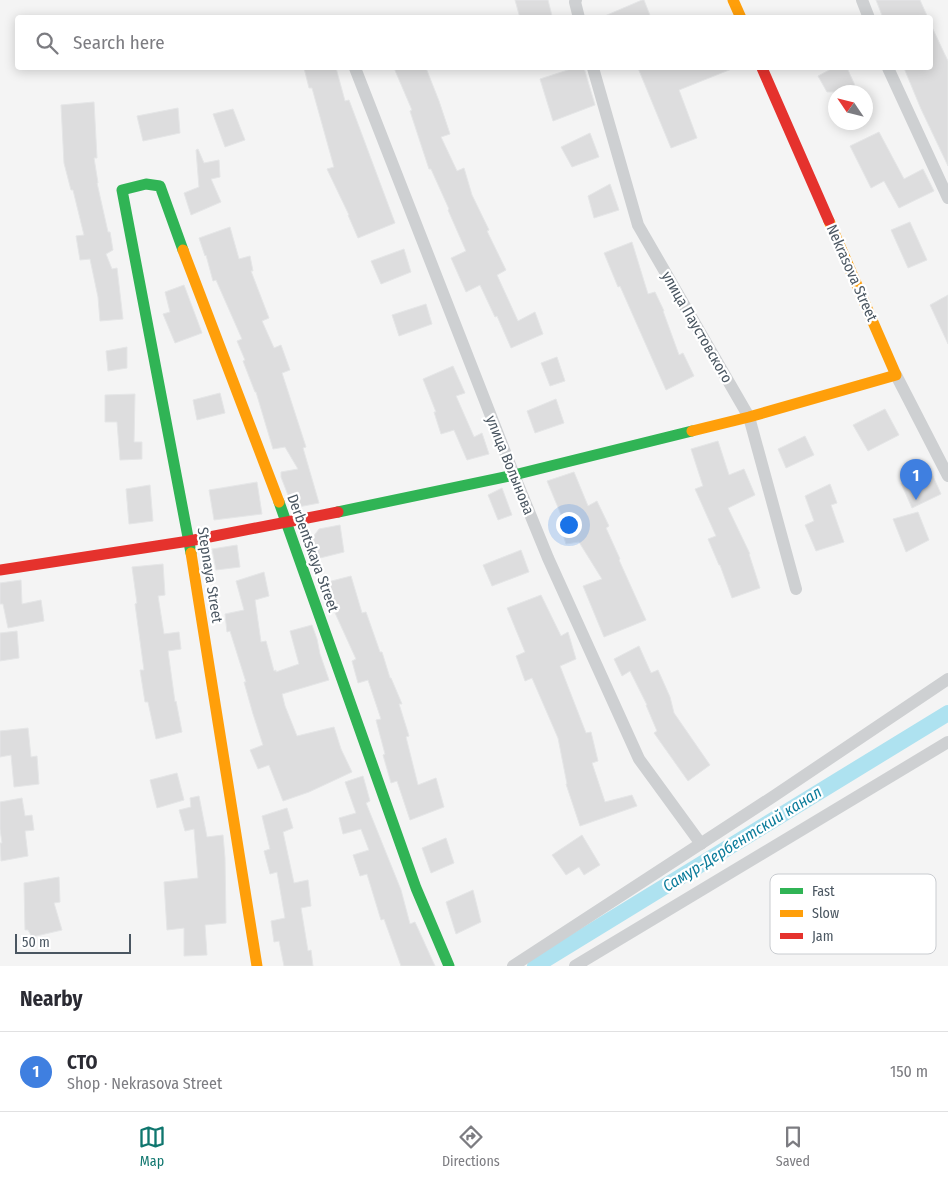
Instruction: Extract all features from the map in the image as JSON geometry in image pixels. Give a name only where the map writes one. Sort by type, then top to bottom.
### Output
[{"type":"street","points":[[576,0],[578,15]]},
{"type":"street","points":[[733,0],[740,15]]},
{"type":"street","points":[[862,0],[868,15]]},
{"type":"street","name":"улица Волынова","points":[[356,70],[548,558],[639,759],[701,844]]},
{"type":"street","name":"улица Паустовского","points":[[594,70],[638,225],[749,417],[796,589]]},
{"type":"street","name":"Nekrasova Street","points":[[763,70],[896,375],[948,476]]},
{"type":"street","points":[[889,70],[948,198]]},
{"type":"street","name":"Derbentskaya Street","points":[[122,190],[146,184],[160,186],[192,277],[287,522],[416,888],[450,966]]},
{"type":"street","name":"Stepnaya Street","points":[[122,190],[189,541],[257,966]]},
{"type":"street","points":[[0,570],[50,564],[189,541],[514,475],[749,417],[896,375]]},
{"type":"street","points":[[513,966],[701,844],[948,679]]},
{"type":"street","points":[[575,966],[948,742]]},
{"type":"building","points":[[515,0],[548,0],[552,15],[519,15]]},
{"type":"building","points":[[644,0],[650,15],[607,15]]},
{"type":"building","points":[[876,0],[920,0],[927,15],[882,15]]},
{"type":"building","points":[[933,29],[948,61],[948,166],[905,70],[933,70]]},
{"type":"building","points":[[304,70],[337,70],[345,101],[349,100],[395,223],[358,238],[327,169],[334,167],[312,88],[309,88]]},
{"type":"building","points":[[395,70],[427,70],[450,134],[441,137],[457,171],[464,168],[472,195],[506,270],[497,275],[518,321],[535,312],[543,334],[511,348],[497,316],[495,317],[480,285],[466,292],[451,258],[466,251],[431,169],[429,169],[410,111],[412,110]]},
{"type":"building","points":[[568,70],[585,70],[595,105],[553,121],[540,79]]},
{"type":"building","points":[[639,70],[729,70],[679,90],[697,138],[671,148]]},
{"type":"building","points":[[829,70],[848,70],[855,85],[828,85],[827,92],[818,76]]},
{"type":"building","points":[[94,102],[97,158],[94,158],[97,183],[113,250],[106,254],[112,269],[117,268],[123,319],[100,321],[98,297],[90,259],[80,260],[76,236],[84,235],[64,163],[61,105]]},
{"type":"building","points":[[178,108],[180,133],[143,141],[137,116]]},
{"type":"building","points":[[233,109],[245,140],[225,147],[213,114]]},
{"type":"building","points":[[879,132],[904,179],[923,169],[934,191],[899,208],[884,181],[871,188],[850,146]]},
{"type":"building","points":[[590,133],[599,157],[572,167],[561,147]]},
{"type":"building","points":[[198,149],[204,163],[219,160],[220,177],[211,179],[221,202],[191,215],[184,193],[199,187],[196,150]]},
{"type":"building","points":[[610,184],[619,210],[594,218],[588,196]]},
{"type":"building","points":[[910,222],[927,260],[908,268],[891,230]]},
{"type":"building","points":[[230,227],[239,259],[250,256],[253,271],[251,271],[269,318],[262,321],[274,348],[281,345],[290,370],[282,373],[306,447],[303,448],[319,503],[293,508],[281,477],[281,472],[298,469],[285,447],[273,449],[256,392],[237,341],[242,339],[216,280],[213,281],[199,238]]},
{"type":"building","points":[[632,242],[648,294],[655,292],[664,311],[679,355],[683,353],[694,376],[666,390],[604,253]]},
{"type":"building","points":[[404,249],[411,272],[381,284],[371,261]]},
{"type":"building","points":[[184,285],[202,333],[175,343],[163,314],[170,312],[165,292]]},
{"type":"building","points":[[948,295],[948,344],[930,305]]},
{"type":"building","points":[[426,304],[432,324],[399,336],[392,315]]},
{"type":"building","points":[[127,347],[127,368],[108,371],[106,351]]},
{"type":"building","points":[[557,357],[565,381],[550,386],[541,363]]},
{"type":"building","points":[[453,366],[465,393],[456,396],[474,437],[482,433],[489,454],[467,460],[454,430],[441,434],[434,412],[436,412],[423,379]]},
{"type":"building","points":[[220,393],[225,413],[197,420],[193,400]]},
{"type":"building","points":[[135,394],[134,442],[142,442],[142,459],[120,460],[117,422],[105,422],[105,395]]},
{"type":"building","points":[[556,399],[564,423],[535,433],[527,411]]},
{"type":"building","points":[[885,409],[899,435],[868,451],[853,425]]},
{"type":"building","points":[[805,436],[814,455],[786,468],[778,449]]},
{"type":"building","points":[[718,441],[729,475],[744,469],[755,495],[728,508],[750,554],[760,588],[732,598],[708,539],[716,536],[695,489],[703,486],[691,449]]},
{"type":"building","points":[[928,465],[941,494],[912,508],[901,483]]},
{"type":"building","points":[[574,472],[588,506],[597,501],[609,526],[606,528],[619,560],[646,620],[604,637],[583,586],[602,579],[579,542],[566,544],[558,519],[562,517],[547,481]]},
{"type":"building","points":[[257,482],[262,514],[214,520],[209,490]]},
{"type":"building","points":[[830,484],[837,503],[831,505],[844,542],[816,551],[805,525],[814,521],[805,496]]},
{"type":"building","points":[[150,485],[153,521],[129,524],[126,489]]},
{"type":"building","points":[[502,488],[512,515],[498,520],[488,495]]},
{"type":"building","points":[[918,512],[929,540],[906,552],[893,519]]},
{"type":"building","points":[[340,525],[344,552],[316,559],[310,541],[319,529]]},
{"type":"building","points":[[237,545],[240,567],[216,570],[212,549]]},
{"type":"building","points":[[521,550],[529,572],[492,586],[483,565]]},
{"type":"building","points":[[163,564],[165,595],[158,596],[164,634],[179,632],[181,649],[168,651],[175,702],[182,732],[156,739],[148,702],[145,702],[140,670],[144,670],[132,567]]},
{"type":"building","points":[[264,572],[269,596],[255,600],[261,642],[266,641],[274,671],[276,670],[276,672],[299,664],[290,631],[312,625],[329,680],[282,694],[297,736],[334,727],[341,749],[352,772],[309,792],[283,801],[269,765],[258,769],[250,750],[263,745],[230,631],[227,632],[225,614],[244,610],[236,581]]},
{"type":"building","points":[[351,576],[362,613],[366,612],[390,678],[402,704],[399,704],[409,736],[406,737],[418,785],[436,778],[444,807],[410,820],[397,781],[391,783],[376,720],[381,719],[368,680],[358,683],[352,661],[356,659],[331,604],[324,583]]},
{"type":"building","points":[[21,580],[22,604],[41,600],[44,621],[8,628],[3,604],[0,604],[0,583]]},
{"type":"building","points":[[541,595],[561,636],[568,632],[576,659],[560,666],[586,733],[591,732],[598,761],[592,763],[605,802],[632,795],[637,806],[580,826],[566,784],[558,738],[532,678],[525,681],[516,656],[525,652],[507,608]]},
{"type":"building","points":[[17,631],[19,658],[0,661],[0,633]]},
{"type":"building","points":[[639,646],[651,673],[658,670],[670,697],[674,713],[710,765],[688,781],[654,733],[657,731],[647,705],[630,671],[622,676],[614,659]]},
{"type":"building","points":[[28,728],[31,757],[37,756],[39,784],[14,787],[11,755],[0,757],[0,731]]},
{"type":"building","points":[[177,773],[184,800],[157,808],[150,780]]},
{"type":"building","points":[[363,776],[370,801],[366,803],[401,890],[410,924],[415,922],[435,966],[401,966],[384,919],[381,920],[367,874],[360,876],[353,855],[369,850],[361,829],[343,834],[339,818],[356,813],[345,782]]},
{"type":"building","points":[[199,796],[207,837],[223,835],[226,923],[205,925],[207,955],[184,956],[184,928],[167,930],[164,882],[198,878],[194,829],[185,831],[179,810],[191,807],[190,798]]},
{"type":"building","points":[[22,798],[25,816],[32,815],[34,830],[25,831],[28,856],[1,861],[0,802]]},
{"type":"building","points":[[287,808],[293,828],[283,832],[294,883],[308,880],[311,906],[301,908],[308,951],[311,950],[313,966],[284,966],[279,941],[274,942],[271,921],[285,918],[277,872],[270,874],[264,851],[270,849],[262,816]]},
{"type":"building","points":[[582,835],[600,865],[584,875],[579,867],[566,875],[552,855]]},
{"type":"building","points":[[446,838],[454,863],[431,873],[422,848]]},
{"type":"building","points":[[59,877],[60,902],[54,903],[62,930],[32,937],[28,930],[25,930],[24,883]]},
{"type":"building","points":[[473,890],[481,922],[456,934],[446,902]]},
{"type":"waterway","name":"Самур-Дербентский канал","points":[[535,966],[948,713]]},
{"type":"traffic: fast","points":[[183,250],[160,186],[146,184],[122,190],[191,553]]},
{"type":"traffic: fast","points":[[338,512],[514,475],[692,431]]},
{"type":"traffic: fast","points":[[279,502],[416,888],[449,966]]},
{"type":"traffic: slow","points":[[733,0],[740,15]]},
{"type":"traffic: slow","points":[[692,431],[749,417],[896,375],[829,221]]},
{"type":"traffic: slow","points":[[183,250],[279,502]]},
{"type":"traffic: slow","points":[[191,553],[257,966]]},
{"type":"traffic: jam","points":[[763,70],[829,221]]},
{"type":"traffic: jam","points":[[0,570],[189,541],[338,512]]},
{"type":"place","name":"СТО","points":[[916,500]]}]
